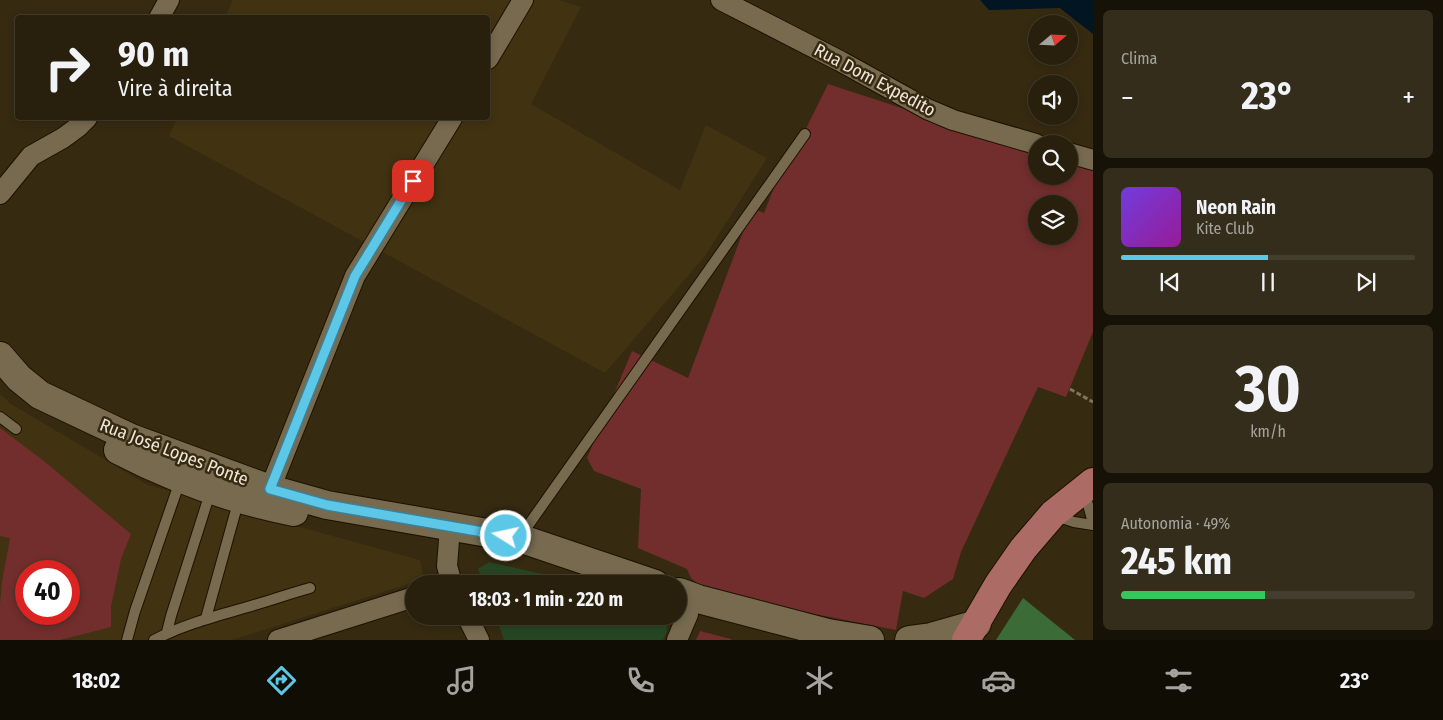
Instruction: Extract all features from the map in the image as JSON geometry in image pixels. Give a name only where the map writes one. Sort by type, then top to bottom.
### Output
[{"type":"main road","points":[[971,632],[998,586],[1023,549],[1053,514],[1088,486]]},
{"type":"street","points":[[161,15],[169,0]]},
{"type":"street","points":[[490,56],[524,0]]},
{"type":"street","name":"Rua Dom Expedito","points":[[721,0],[840,61],[927,109],[953,120],[1028,142]]},
{"type":"street","points":[[0,194],[31,156],[63,138],[85,120]]},
{"type":"street","points":[[270,489],[355,276],[451,120]]},
{"type":"street","points":[[1078,156],[1093,160]]},
{"type":"street","name":"Rua José Lopes Ponte","points":[[0,356],[19,378],[40,395],[131,438],[270,489],[518,553],[578,575]]},
{"type":"street","name":"Rua José Lopes Ponte","points":[[0,382],[39,410],[127,455],[180,480],[239,499],[267,507],[449,536],[522,539],[629,575]]},
{"type":"street","points":[[449,536],[447,566],[450,575]]},
{"type":"street","points":[[278,640],[405,600]]},
{"type":"street","points":[[687,604],[698,600],[828,633],[870,640]]},
{"type":"street","points":[[687,608],[778,640]]},
{"type":"street","points":[[472,625],[479,640]]},
{"type":"street","points":[[677,640],[679,625]]},
{"type":"street","points":[[909,640],[971,632]]},
{"type":"lane","points":[[522,539],[527,527],[805,134]]},
{"type":"lane","points":[[0,417],[16,428]]},
{"type":"lane","points":[[127,640],[135,611],[180,480]]},
{"type":"lane","points":[[1053,514],[1074,522],[1093,524],[1088,486]]},
{"type":"lane","points":[[168,632],[171,616],[211,490]]},
{"type":"lane","points":[[206,618],[239,499]]},
{"type":"lane","points":[[154,640],[168,632],[206,618],[310,588]]},
{"type":"path","points":[[1070,389],[1093,402]]},
{"type":"shaded area","points":[[233,0],[559,0],[581,7],[531,104],[680,190],[706,125],[767,158],[705,256],[605,373],[169,136],[176,120],[490,120],[490,15],[226,15]]},
{"type":"shaded area","points":[[0,394],[11,404],[148,485],[420,560],[423,575],[405,575],[405,585],[232,640],[0,640]]},
{"type":"green space","points":[[489,562],[547,575],[480,575],[478,569]]},
{"type":"green space","points":[[1023,598],[1075,640],[996,640]]},
{"type":"green space","points":[[499,625],[667,625],[667,631],[663,640],[504,640]]},
{"type":"water","points":[[980,0],[1093,0],[1093,34],[1078,22],[1078,15],[1069,15],[1060,8],[989,10]]},
{"type":"building","points":[[828,84],[1028,149],[1028,185],[1078,185],[1078,166],[1093,171],[1093,332],[1066,397],[1038,387],[961,552],[953,579],[924,598],[903,591],[896,630],[789,609],[698,584],[691,578],[687,569],[638,548],[641,489],[594,471],[587,458],[632,351],[688,378],[752,208],[764,213],[784,162],[790,161]]},
{"type":"building","points":[[0,428],[44,461],[131,534],[121,559],[111,606],[111,627],[60,640],[0,640],[2,582],[10,538],[0,536]]},
{"type":"building","points":[[700,631],[731,639],[731,640],[696,640]]},
{"type":"route","points":[[413,181],[355,276],[270,489],[327,505],[506,536]]}]
